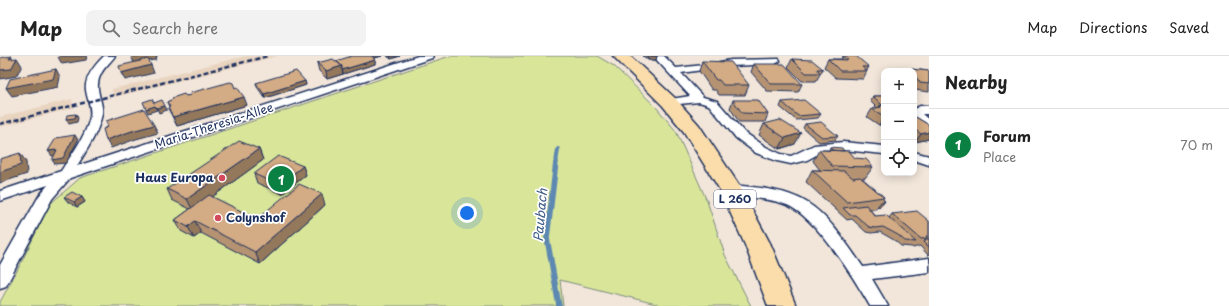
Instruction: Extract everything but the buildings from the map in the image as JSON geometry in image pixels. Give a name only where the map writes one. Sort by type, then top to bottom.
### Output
[{"type":"main road","name":"L 260","points":[[621,56],[669,102],[692,130],[731,190],[758,245],[782,306]]},
{"type":"street","points":[[0,281],[46,196],[66,174],[88,136],[96,117],[96,106],[91,89],[94,76],[100,66],[110,56]]},
{"type":"street","name":"Maria-Theresia-Allee","points":[[0,196],[428,56]]},
{"type":"street","points":[[658,56],[699,99]]},
{"type":"street","points":[[673,71],[704,68],[731,63],[775,61]]},
{"type":"street","points":[[669,102],[699,99],[713,103],[740,135],[761,150],[777,157],[791,160],[802,157],[819,148],[843,146],[881,150]]},
{"type":"street","points":[[929,110],[920,110],[916,114],[921,120],[929,125]]},
{"type":"street","points":[[917,157],[929,161]]},
{"type":"street","points":[[731,190],[757,192],[781,198],[800,205],[816,218],[858,274],[879,306]]},
{"type":"street","points":[[858,274],[929,265]]},
{"type":"shaded area","points":[[245,56],[278,56],[115,97],[112,91],[112,89]]},
{"type":"shaded area","points":[[72,99],[73,108],[0,127],[0,117]]},
{"type":"green space","points":[[450,56],[597,56],[614,66],[656,107],[676,131],[707,201],[725,255],[751,306],[664,306],[560,280],[563,306],[0,306],[0,302],[50,204],[80,178]]},
{"type":"waterway","name":"Paubach","points":[[556,163],[558,149]]},
{"type":"waterway","name":"Paubach","points":[[556,162],[547,238],[559,306]]},
{"type":"railway","points":[[0,124],[268,56]]},
{"type":"place","name":"Haus Europa","points":[[222,178]]},
{"type":"place","name":"Forum","points":[[281,179]]},
{"type":"place","name":"Colynshof","points":[[218,218]]}]
